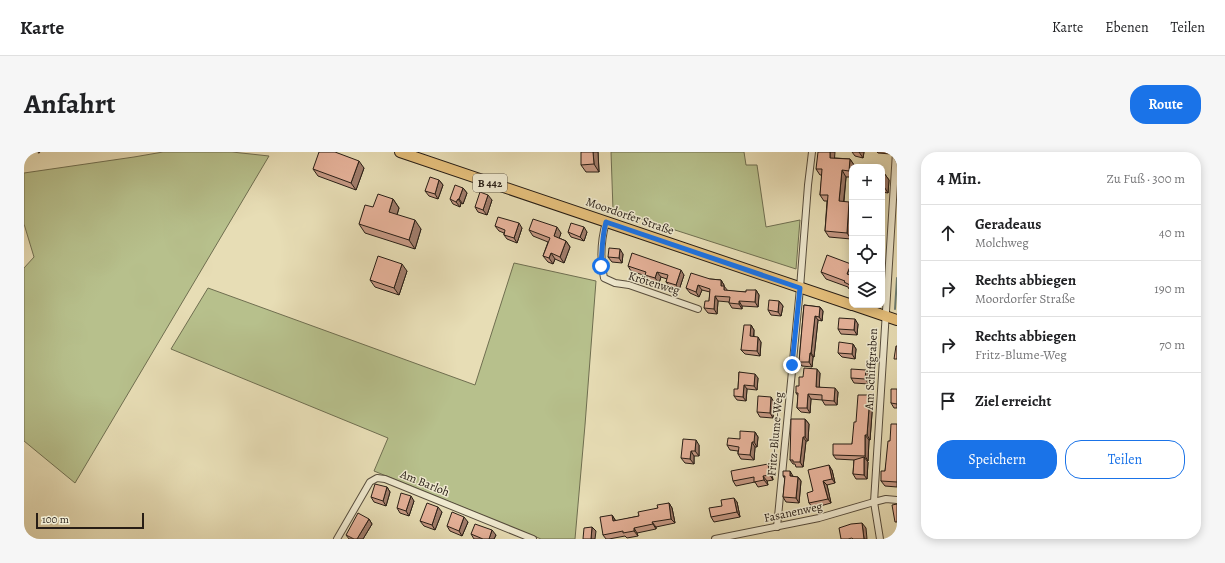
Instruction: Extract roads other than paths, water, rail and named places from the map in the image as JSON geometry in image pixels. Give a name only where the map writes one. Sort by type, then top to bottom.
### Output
[{"type":"main road","name":"Moordorfer Straße","points":[[400,152],[849,304]]},
{"type":"main road","name":"Moordorfer Straße","points":[[861,308],[897,320]]},
{"type":"street","name":"Fritz-Blume-Weg","points":[[777,527],[812,152]]},
{"type":"street","name":"Am Schiffgraben","points":[[880,539],[874,502],[896,152]]},
{"type":"street","name":"Krötenweg","points":[[606,222],[601,266],[604,278],[615,283],[629,285],[698,309]]},
{"type":"street","name":"Am Barloh","points":[[337,539],[370,482],[377,478],[384,479],[533,539]]},
{"type":"street","name":"Fasanenweg","points":[[715,539],[819,518],[886,499],[897,500]]},
{"type":"waterway","points":[[895,309],[897,278]]},
{"type":"railway","points":[[24,155],[40,152]]}]
